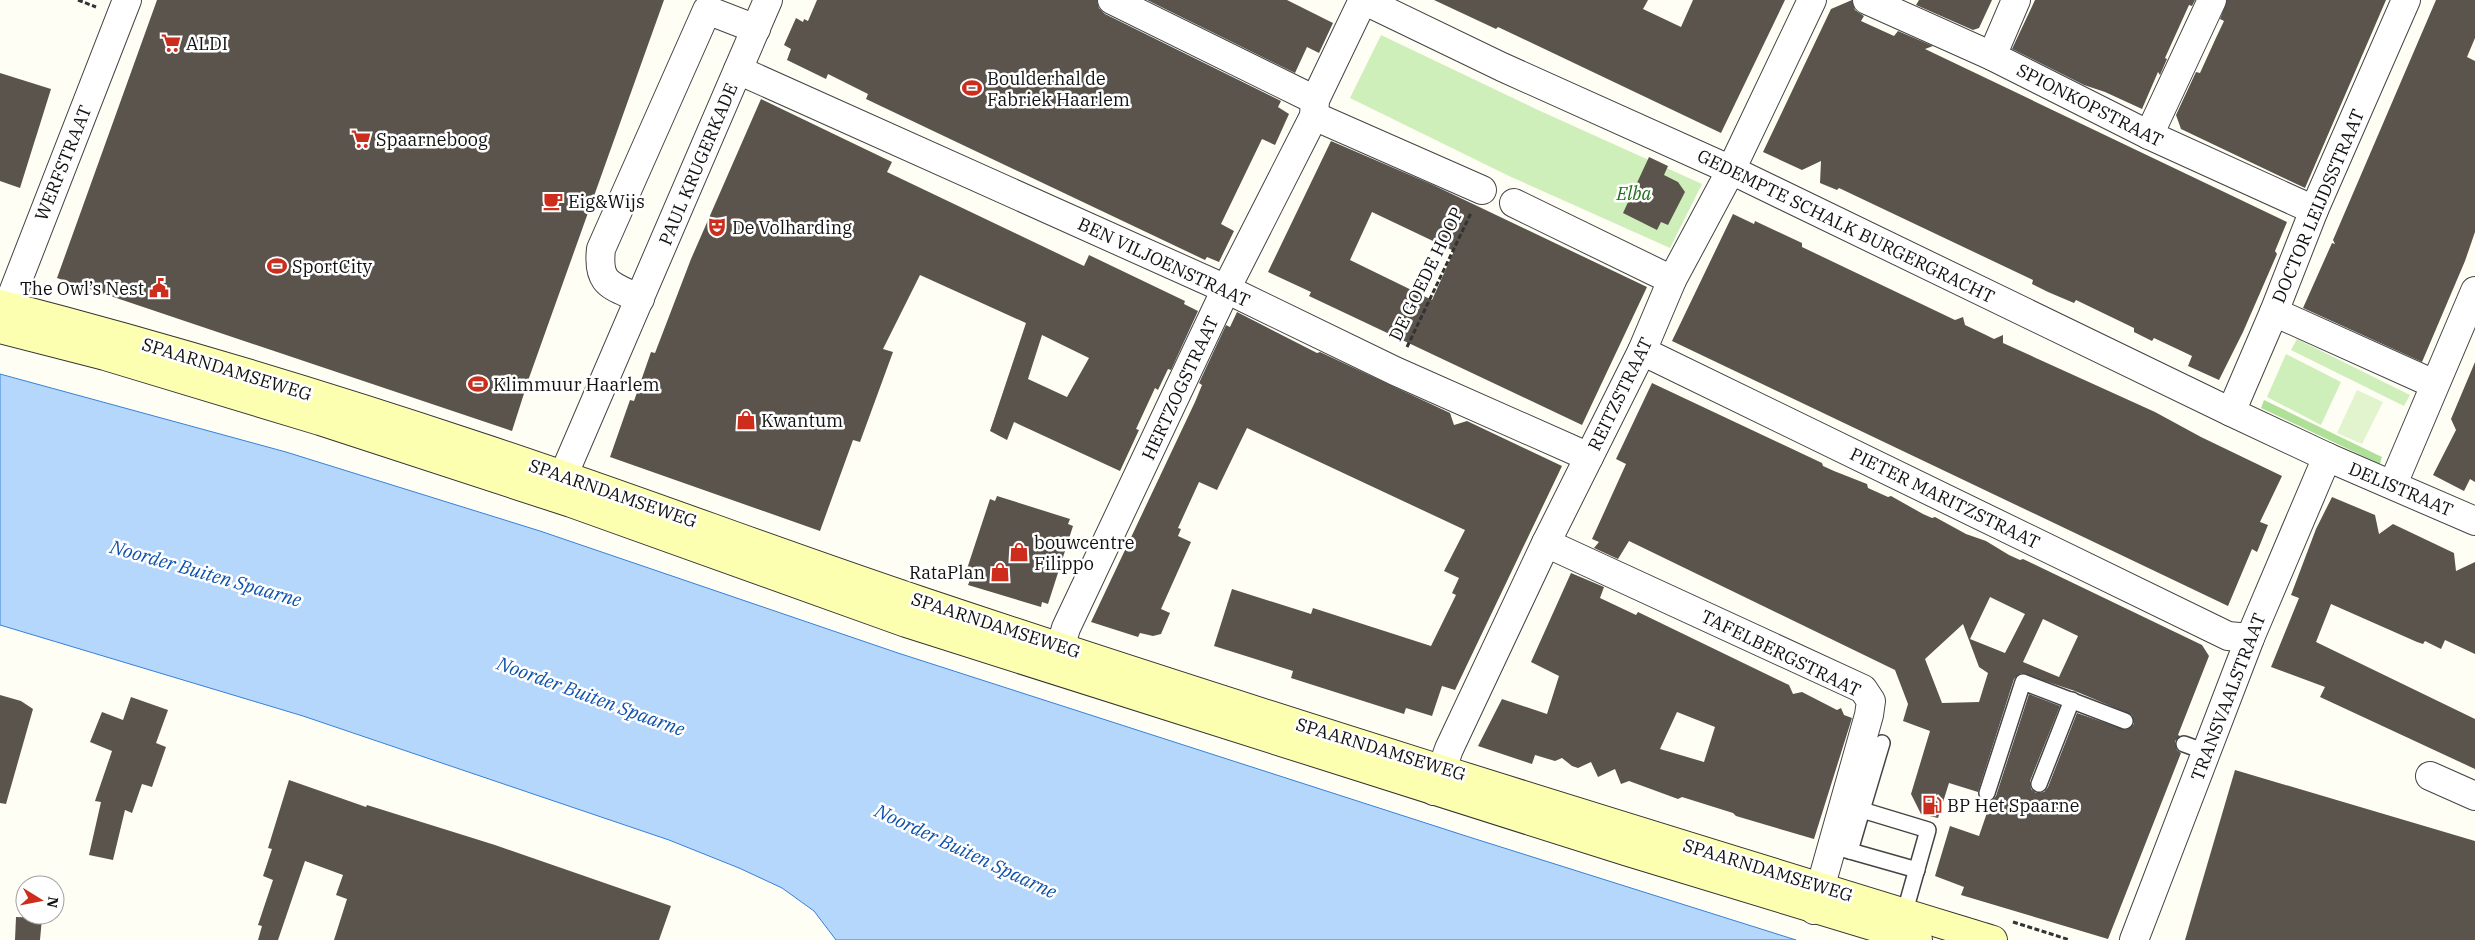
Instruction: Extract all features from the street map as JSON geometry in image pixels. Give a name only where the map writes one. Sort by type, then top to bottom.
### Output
[{"type":"main road","name":"SPAARNDAMSEWEG","points":[[2,316],[111,333],[472,444],[559,487],[914,598],[1057,658],[1438,780],[1817,898],[1907,929],[1994,940]]},
{"type":"street","name":"WERFSTRAAT","points":[[2,316],[127,0]]},
{"type":"street","name":"PAUL KRUGERKADE","points":[[559,487],[768,0]]},
{"type":"street","points":[[1112,0],[1314,108],[1482,190]]},
{"type":"street","name":"HERTZOGSTRAAT","points":[[1057,658],[1066,628],[1226,289],[1314,108],[1363,0]]},
{"type":"street","name":"GEDEMPTE SCHALK BURGERGRACHT","points":[[1363,0],[1502,67],[1731,170],[2327,457]]},
{"type":"street","name":"REITZSTRAAT","points":[[1438,780],[1449,749],[1546,543],[1642,351],[1672,280],[1731,170],[1812,0]]},
{"type":"street","name":"SPIONKOPSTRAAT","points":[[1866,0],[1992,56],[2149,135],[2314,210]]},
{"type":"street","points":[[1992,56],[2016,0]]},
{"type":"street","points":[[2149,135],[2212,0]]},
{"type":"street","name":"DOCTOR LEIJDSSTRAAT","points":[[2232,412],[2314,210],[2406,0]]},
{"type":"street","points":[[640,299],[612,286],[602,278],[599,264],[601,249],[707,10],[756,29]]},
{"type":"street","name":"BEN VILJOENSTRAAT","points":[[738,70],[1226,289],[1395,371],[1589,457]]},
{"type":"street","points":[[1514,203],[1672,280]]},
{"type":"street","points":[[2393,484],[2475,291]]},
{"type":"street","points":[[2274,312],[2434,384]]},
{"type":"street","name":"PIETER MARITZSTRAAT","points":[[1642,351],[2228,636],[2250,638]]},
{"type":"street","name":"TRANSVAALSTRAAT","points":[[2134,940],[2195,748],[2250,638],[2327,457]]},
{"type":"street","name":"DELISTRAAT","points":[[2327,457],[2475,521]]},
{"type":"street","name":"TAFELBERGSTRAAT","points":[[1546,543],[1863,689],[1871,700],[1869,715],[1841,848],[1817,898]]},
{"type":"street","points":[[2430,776],[2475,796]]},
{"type":"lane","points":[[1986,793],[2023,682],[2125,721]]},
{"type":"lane","points":[[2039,784],[2072,700]]},
{"type":"lane","points":[[1882,743],[1862,810],[1841,848],[1917,870]]},
{"type":"lane","points":[[1862,810],[1928,830],[1917,870],[1907,929]]},
{"type":"path","name":"DE GOEDE HOOP","points":[[1395,371],[1482,190]]},
{"type":"green space","name":"Elba","points":[[1381,35],[1538,110],[1702,184],[1670,248],[1509,176],[1350,98]]},
{"type":"green space","points":[[2297,339],[2410,395],[2404,406],[2291,350]]},
{"type":"green space","points":[[2286,354],[2341,382],[2321,425],[2267,397]]},
{"type":"green space","points":[[2357,390],[2383,402],[2362,444],[2337,433]]},
{"type":"green space","points":[[2264,400],[2382,457],[2380,464],[2261,408]]},
{"type":"water","name":"Noorder Buiten Spaarne","points":[[0,374],[286,452],[540,531],[898,653],[1796,940],[836,940],[814,911],[782,888],[739,868],[669,840],[303,716],[0,625]]},
{"type":"building","name":"Spaarneboog","points":[[157,0],[664,0],[529,378],[512,431],[57,278]]},
{"type":"building","points":[[817,0],[1097,0],[1099,8],[1105,14],[1281,101],[1278,107],[1289,114],[1275,145],[1262,139],[1221,224],[1234,231],[1219,262],[1207,257],[1205,260],[866,99],[868,94],[828,74],[826,79],[787,60],[791,49],[784,45],[796,18],[803,22],[804,19],[808,21]]},
{"type":"building","points":[[1147,0],[1287,0],[1333,23],[1319,53],[1307,47],[1295,73]]},
{"type":"building","points":[[1434,0],[1648,0],[1643,9],[1681,27],[1693,0],[1785,0],[1721,133],[1498,27],[1496,29]]},
{"type":"building","points":[[1852,0],[1855,10],[1864,16],[1861,21],[1894,36],[1898,31],[1933,46],[1925,49],[2287,222],[2275,251],[2277,254],[2243,332],[2219,380],[2188,366],[2192,356],[2154,338],[2152,341],[2134,332],[2134,328],[2076,300],[2074,303],[2048,292],[2032,284],[2033,280],[1839,188],[1837,190],[1820,183],[1821,161],[1802,170],[1763,152],[1831,9]]},
{"type":"building","points":[[1919,0],[1992,0],[1979,28],[1973,30],[1916,5]]},
{"type":"building","points":[[2035,0],[2195,0],[2192,6],[2189,5],[2165,58],[2167,59],[2160,75],[2158,72],[2142,109],[2105,92],[2084,85],[2012,49]]},
{"type":"building","points":[[2227,0],[2386,0],[2305,188],[2181,129],[2176,115],[2196,72],[2200,73],[2224,21],[2220,19]]},
{"type":"building","points":[[2436,0],[2475,0],[2475,38],[2467,57],[2475,61],[2475,232],[2465,261],[2422,362],[2303,308],[2332,243],[2335,244],[2333,240]]},
{"type":"building","points":[[0,73],[51,89],[20,188],[0,181]]},
{"type":"building","points":[[761,99],[892,162],[887,172],[1084,266],[1089,255],[1185,301],[1184,304],[1198,311],[1171,370],[1168,369],[1158,390],[1155,388],[1136,429],[1139,430],[1120,471],[1014,422],[1007,440],[990,431],[1026,323],[920,275],[883,349],[893,352],[860,442],[853,440],[820,531],[610,457],[630,400],[634,401],[651,352],[655,353],[691,259]],"holes":[[[1042,335],[1089,358],[1067,397],[1028,379]]]},
{"type":"building","points":[[1331,141],[1431,184],[1647,287],[1582,425],[1309,296],[1311,292],[1268,272]],"holes":[[[1372,212],[1454,251],[1432,300],[1350,260]]]},
{"type":"building","points":[[1649,157],[1668,166],[1664,175],[1678,182],[1685,192],[1668,225],[1661,222],[1657,230],[1623,213]]},
{"type":"building","points":[[1733,214],[1754,224],[1755,221],[1802,243],[1802,247],[1955,320],[1963,317],[1965,325],[1994,339],[2003,335],[2003,343],[2155,412],[2201,437],[2282,476],[2260,522],[2268,525],[2257,552],[2252,549],[2228,606],[1672,341]]},
{"type":"building","points":[[1237,312],[1317,353],[1320,352],[1450,413],[1454,425],[1467,421],[1562,466],[1455,690],[1442,686],[1432,716],[1406,708],[1404,714],[1291,678],[1293,671],[1214,646],[1232,589],[1311,614],[1313,608],[1431,646],[1456,595],[1452,593],[1459,578],[1444,571],[1465,530],[1247,428],[1217,490],[1199,482],[1178,528],[1181,529],[1178,536],[1191,542],[1161,609],[1170,613],[1161,634],[1153,636],[1140,633],[1138,637],[1091,622],[1195,402],[1202,385],[1199,383],[1226,325],[1230,327]]},
{"type":"building","points":[[2475,362],[2475,482],[2470,479],[2464,491],[2433,475],[2456,430],[2451,419]]},
{"type":"building","points":[[1652,383],[1822,463],[1823,466],[1867,484],[1868,488],[1888,497],[1891,496],[1923,514],[1932,518],[1935,517],[1966,534],[1986,541],[2009,555],[2020,560],[2023,559],[2202,645],[2209,656],[2178,735],[2180,736],[2175,741],[2177,750],[2181,753],[2108,939],[1961,895],[1964,887],[1935,876],[1950,826],[1979,836],[1991,801],[1996,796],[2029,694],[2060,706],[2030,781],[2031,789],[2036,793],[2044,792],[2048,787],[2077,713],[2126,730],[2134,724],[2132,715],[2075,691],[2021,673],[2014,679],[1978,792],[1949,783],[1938,818],[1921,814],[1911,794],[1930,731],[1903,721],[1908,704],[1895,670],[1629,541],[1618,559],[1594,548],[1599,542],[1592,539],[1626,464],[1616,459]],"holes":[[[1990,597],[2025,614],[2005,653],[1970,639]],[[2043,619],[2078,636],[2059,677],[2023,662]],[[1963,624],[1979,667],[1988,673],[1979,702],[1942,703],[1925,659]]]},
{"type":"building","name":"bouwcentre Filippo","points":[[997,496],[1070,519],[1068,524],[1073,526],[1048,604],[1042,602],[1041,607],[968,585],[970,580],[964,578],[990,499],[995,501]]},
{"type":"building","points":[[2332,497],[2375,515],[2379,534],[2393,524],[2454,553],[2456,571],[2475,562],[2475,654],[2445,640],[2441,649],[2425,641],[2423,644],[2417,642],[2331,604],[2316,642],[2475,719],[2475,769],[2320,697],[2325,687],[2271,667],[2299,598],[2291,595],[2316,529]]},
{"type":"building","points":[[1571,573],[1604,587],[1600,598],[1636,615],[1638,612],[1789,685],[1793,694],[1802,692],[1837,710],[1841,708],[1844,715],[1852,718],[1814,839],[1736,816],[1733,813],[1682,797],[1678,799],[1629,781],[1621,784],[1615,769],[1598,777],[1591,762],[1578,768],[1562,758],[1555,761],[1535,755],[1532,764],[1478,746],[1502,699],[1547,714],[1559,676],[1531,662]],"holes":[[[1677,712],[1715,727],[1704,762],[1660,749]]]},
{"type":"building","points":[[0,695],[21,701],[33,709],[6,804],[0,803]]},
{"type":"building","points":[[131,697],[168,710],[156,743],[166,747],[152,787],[142,784],[132,813],[125,810],[113,860],[89,855],[101,802],[95,801],[112,751],[90,742],[102,712],[123,720]]},
{"type":"building","points":[[2235,770],[2475,841],[2475,940],[2185,940]]},
{"type":"building","points":[[289,780],[366,807],[367,805],[495,845],[671,906],[659,940],[334,940],[347,899],[336,895],[343,875],[305,861],[278,940],[258,940],[262,926],[258,925],[273,880],[263,876],[272,849],[268,848]]},
{"type":"building","points":[[16,925],[41,925],[40,940],[15,940]]},
{"type":"place","name":"ALDI","points":[[171,43]]},
{"type":"place","name":"Boulderhal de Fabriek Haarlem","points":[[972,88]]},
{"type":"place","name":"Spaarneboog","points":[[361,139]]},
{"type":"place","name":"Eig&Wijs","points":[[553,201]]},
{"type":"place","name":"De Volharding","points":[[717,227]]},
{"type":"place","name":"SportCity","points":[[277,266]]},
{"type":"place","name":"The Owl’s Nest","points":[[159,288]]},
{"type":"place","name":"Klimmuur Haarlem","points":[[478,384]]},
{"type":"place","name":"Kwantum","points":[[746,420]]},
{"type":"place","name":"bouwcentre Filippo","points":[[1019,552]]},
{"type":"place","name":"RataPlan","points":[[1000,572]]},
{"type":"place","name":"BP Het Spaarne","points":[[1932,805]]}]
